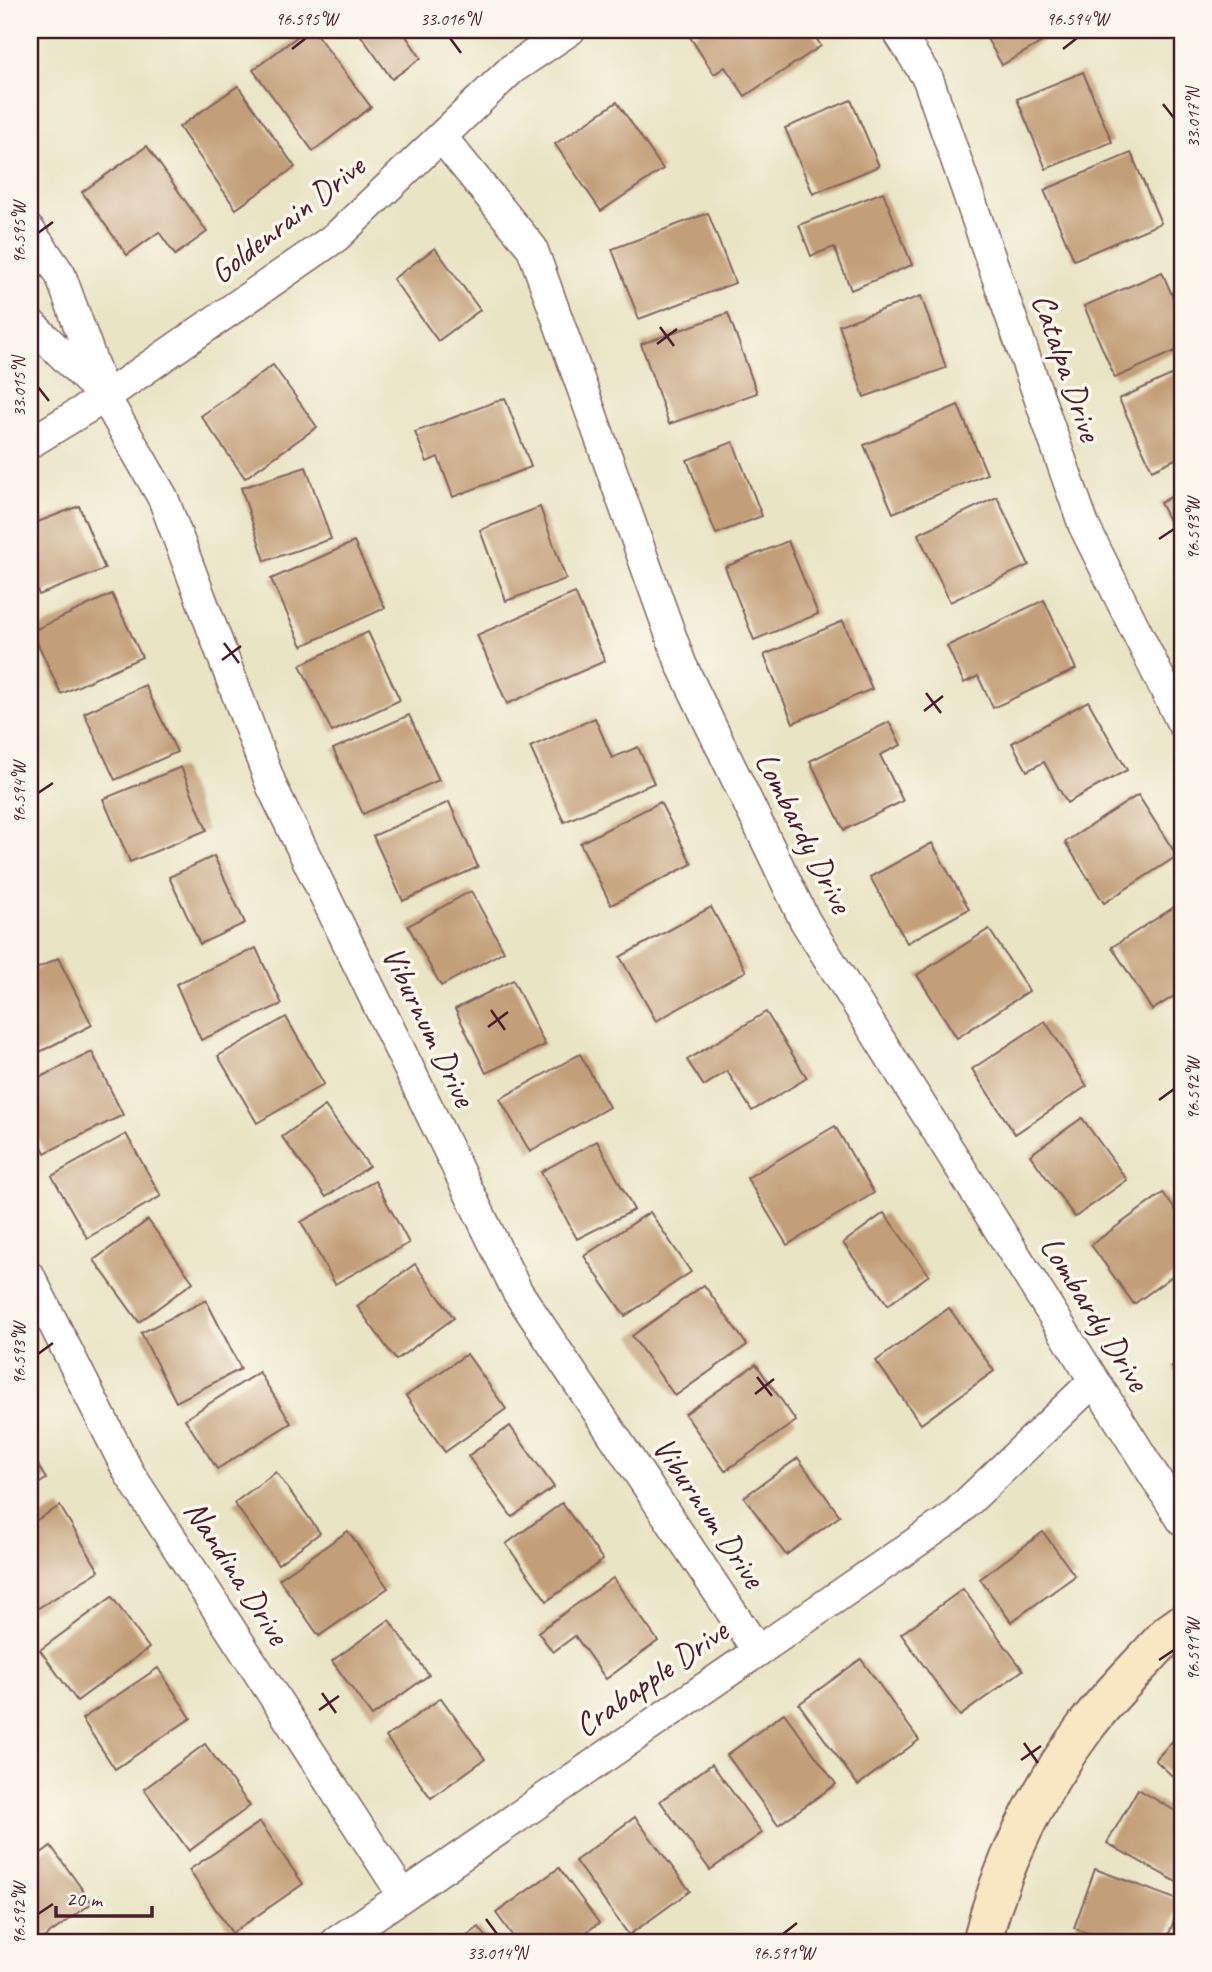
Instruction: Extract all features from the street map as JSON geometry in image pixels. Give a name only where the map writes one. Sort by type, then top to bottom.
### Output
[{"type":"street","name":"Goldenrain Drive","points":[[30,443],[105,397],[336,237],[443,139],[512,69],[570,30]]},
{"type":"street","name":"Catalpa Drive","points":[[897,30],[928,79],[1084,526],[1182,723]]},
{"type":"street","name":"Lombardy Drive","points":[[443,139],[533,248],[681,664],[805,921],[1182,1520]]},
{"type":"street","name":"Viburnum Drive","points":[[30,232],[60,274],[105,397],[163,498],[272,787],[517,1291],[757,1650]]},
{"type":"street","name":"Viburnum Drive","points":[[30,323],[105,397]]},
{"type":"street","name":"Nandina Drive","points":[[30,1277],[129,1473],[403,1895]]},
{"type":"street","name":"Crabapple Drive","points":[[336,1942],[950,1519],[1094,1381]]},
{"type":"street","points":[[982,1942],[990,1912],[1033,1807],[1086,1726],[1168,1634],[1182,1624]]},
{"type":"building","points":[[306,30],[313,30],[371,107],[313,151],[253,70]]},
{"type":"building","points":[[357,30],[414,30],[406,36],[421,58],[392,79]]},
{"type":"building","points":[[702,30],[811,30],[821,46],[745,96],[725,67],[714,74],[690,37]]},
{"type":"building","points":[[982,30],[1063,30],[1002,65]]},
{"type":"building","points":[[1083,72],[1112,142],[1046,169],[1017,99]]},
{"type":"building","points":[[238,86],[295,167],[236,209],[179,127]]},
{"type":"building","points":[[851,100],[879,166],[813,194],[785,128]]},
{"type":"building","points":[[617,102],[663,169],[601,211],[555,144]]},
{"type":"building","points":[[147,146],[207,232],[175,255],[159,232],[127,255],[82,192]]},
{"type":"building","points":[[1131,153],[1161,223],[1074,260],[1044,190]]},
{"type":"building","points":[[883,192],[912,265],[851,290],[834,247],[811,256],[799,225]]},
{"type":"building","points":[[708,213],[735,283],[639,319],[612,249]]},
{"type":"building","points":[[435,248],[480,310],[438,341],[393,279]]},
{"type":"building","points":[[1162,272],[1182,318],[1182,348],[1115,378],[1084,306]]},
{"type":"building","points":[[921,296],[946,368],[864,397],[839,325]]},
{"type":"building","points":[[728,313],[757,393],[669,424],[641,344]]},
{"type":"building","points":[[273,365],[317,427],[245,478],[201,416]]},
{"type":"building","points":[[1182,370],[1182,456],[1152,470],[1119,399]]},
{"type":"building","points":[[505,398],[531,467],[453,497],[438,457],[427,462],[415,432]]},
{"type":"building","points":[[958,405],[987,474],[893,513],[864,445]]},
{"type":"building","points":[[733,442],[762,516],[716,534],[687,460]]},
{"type":"building","points":[[306,467],[331,539],[265,561],[241,488]]},
{"type":"building","points":[[1182,491],[1182,546],[1160,503]]},
{"type":"building","points":[[997,497],[1029,565],[950,602],[918,534]]},
{"type":"building","points":[[79,506],[105,569],[39,595],[30,571],[30,525]]},
{"type":"building","points":[[540,507],[566,579],[506,601],[480,530]]},
{"type":"building","points":[[788,541],[818,614],[754,640],[725,567]]},
{"type":"building","points":[[354,542],[385,608],[302,646],[271,579]]},
{"type":"building","points":[[575,593],[605,661],[507,704],[477,635]]},
{"type":"building","points":[[112,594],[142,657],[61,694],[32,631]]},
{"type":"building","points":[[1044,600],[1076,669],[993,708],[978,676],[964,683],[947,646]]},
{"type":"building","points":[[843,621],[872,689],[793,723],[764,655]]},
{"type":"building","points":[[368,632],[400,700],[332,732],[300,665]]},
{"type":"building","points":[[145,685],[177,752],[115,780],[84,713]]},
{"type":"building","points":[[1088,701],[1127,770],[1067,803],[1044,762],[1027,771],[1012,743]]},
{"type":"building","points":[[409,715],[439,780],[363,814],[333,749]]},
{"type":"building","points":[[595,718],[612,758],[638,747],[654,783],[564,822],[530,747]]},
{"type":"building","points":[[889,722],[901,745],[880,755],[903,801],[844,830],[810,761]]},
{"type":"building","points":[[181,767],[207,830],[130,862],[103,799]]},
{"type":"building","points":[[1138,795],[1177,856],[1104,903],[1065,842]]},
{"type":"building","points":[[449,802],[478,867],[403,901],[373,836]]},
{"type":"building","points":[[660,802],[692,864],[611,905],[580,843]]},
{"type":"building","points":[[932,843],[969,909],[907,943],[870,877]]},
{"type":"building","points":[[214,856],[245,923],[200,944],[169,877]]},
{"type":"building","points":[[471,891],[504,951],[441,986],[408,926]]},
{"type":"building","points":[[1182,902],[1182,991],[1152,1010],[1112,947]]},
{"type":"building","points":[[711,907],[746,971],[656,1021],[620,957]]},
{"type":"building","points":[[989,929],[1029,991],[957,1038],[917,975]]},
{"type":"building","points":[[256,948],[282,1004],[201,1040],[176,984]]},
{"type":"building","points":[[58,958],[92,1025],[30,1057],[30,972]]},
{"type":"building","points":[[513,980],[545,1045],[486,1073],[455,1009]]},
{"type":"building","points":[[766,1012],[807,1078],[752,1111],[727,1071],[704,1086],[687,1060]]},
{"type":"building","points":[[286,1017],[324,1084],[257,1123],[218,1056]]},
{"type":"building","points":[[1045,1021],[1087,1086],[1015,1134],[972,1069]]},
{"type":"building","points":[[92,1052],[123,1115],[45,1153],[30,1122],[30,1082]]},
{"type":"building","points":[[580,1054],[609,1107],[530,1152],[500,1099]]},
{"type":"building","points":[[325,1106],[369,1166],[326,1197],[282,1137]]},
{"type":"building","points":[[1082,1118],[1127,1180],[1075,1217],[1030,1155]]},
{"type":"building","points":[[835,1126],[874,1193],[787,1245],[747,1178]]},
{"type":"building","points":[[126,1134],[161,1196],[87,1238],[52,1176]]},
{"type":"building","points":[[597,1141],[634,1210],[577,1239],[541,1172]]},
{"type":"building","points":[[375,1181],[409,1243],[335,1284],[301,1222]]},
{"type":"building","points":[[1163,1193],[1182,1219],[1182,1269],[1134,1304],[1091,1245]]},
{"type":"building","points":[[650,1212],[691,1272],[625,1316],[584,1256]]},
{"type":"building","points":[[884,1213],[929,1275],[888,1305],[843,1243]]},
{"type":"building","points":[[148,1220],[193,1282],[139,1322],[94,1260]]},
{"type":"building","points":[[415,1264],[454,1318],[396,1360],[357,1306]]},
{"type":"building","points":[[704,1285],[747,1345],[675,1396],[632,1336]]},
{"type":"building","points":[[206,1300],[241,1369],[176,1402],[141,1333]]},
{"type":"building","points":[[949,1308],[994,1371],[921,1424],[876,1361]]},
{"type":"building","points":[[467,1354],[506,1409],[445,1452],[406,1396]]},
{"type":"building","points":[[1182,1360],[1182,1382],[1172,1367]]},
{"type":"building","points":[[756,1364],[796,1421],[725,1471],[685,1414]]},
{"type":"building","points":[[259,1372],[291,1423],[217,1469],[185,1419]]},
{"type":"building","points":[[510,1426],[554,1487],[512,1517],[468,1456]]},
{"type":"building","points":[[30,1451],[46,1479],[30,1489]]},
{"type":"building","points":[[798,1458],[840,1516],[786,1555],[744,1497]]},
{"type":"building","points":[[276,1472],[320,1533],[278,1564],[234,1503]]},
{"type":"building","points":[[562,1503],[603,1560],[547,1601],[506,1544]]},
{"type":"building","points":[[60,1506],[99,1571],[30,1613],[30,1524]]},
{"type":"building","points":[[348,1531],[388,1588],[319,1636],[279,1579]]},
{"type":"building","points":[[1043,1532],[1075,1576],[1011,1622],[980,1579]]},
{"type":"building","points":[[613,1578],[658,1641],[606,1679],[575,1636],[553,1652],[538,1632]]},
{"type":"building","points":[[963,1589],[1023,1670],[960,1716],[901,1634]]},
{"type":"building","points":[[112,1597],[149,1648],[77,1701],[40,1650]]},
{"type":"building","points":[[389,1620],[429,1675],[372,1716],[332,1661]]},
{"type":"building","points":[[861,1659],[919,1740],[858,1785],[799,1704]]},
{"type":"building","points":[[158,1668],[191,1718],[115,1769],[82,1719]]},
{"type":"building","points":[[441,1698],[485,1759],[431,1798],[386,1737]]},
{"type":"building","points":[[784,1713],[836,1784],[778,1825],[727,1755]]},
{"type":"building","points":[[1182,1731],[1182,1785],[1155,1760]]},
{"type":"building","points":[[205,1744],[250,1806],[189,1851],[144,1789]]},
{"type":"building","points":[[712,1764],[762,1833],[710,1870],[660,1801]]},
{"type":"building","points":[[1138,1789],[1182,1815],[1182,1885],[1107,1843]]},
{"type":"building","points":[[635,1817],[690,1891],[629,1935],[575,1861]]},
{"type":"building","points":[[260,1822],[303,1884],[232,1933],[189,1870]]},
{"type":"building","points":[[30,1828],[37,1839],[30,1844]]},
{"type":"building","points":[[51,1846],[92,1903],[38,1942],[30,1942],[30,1861]]},
{"type":"building","points":[[559,1868],[599,1923],[572,1942],[517,1942],[496,1913]]},
{"type":"building","points":[[1095,1869],[1181,1901],[1166,1942],[1111,1942],[1074,1928]]},
{"type":"building","points":[[479,1927],[490,1942],[459,1942]]}]
